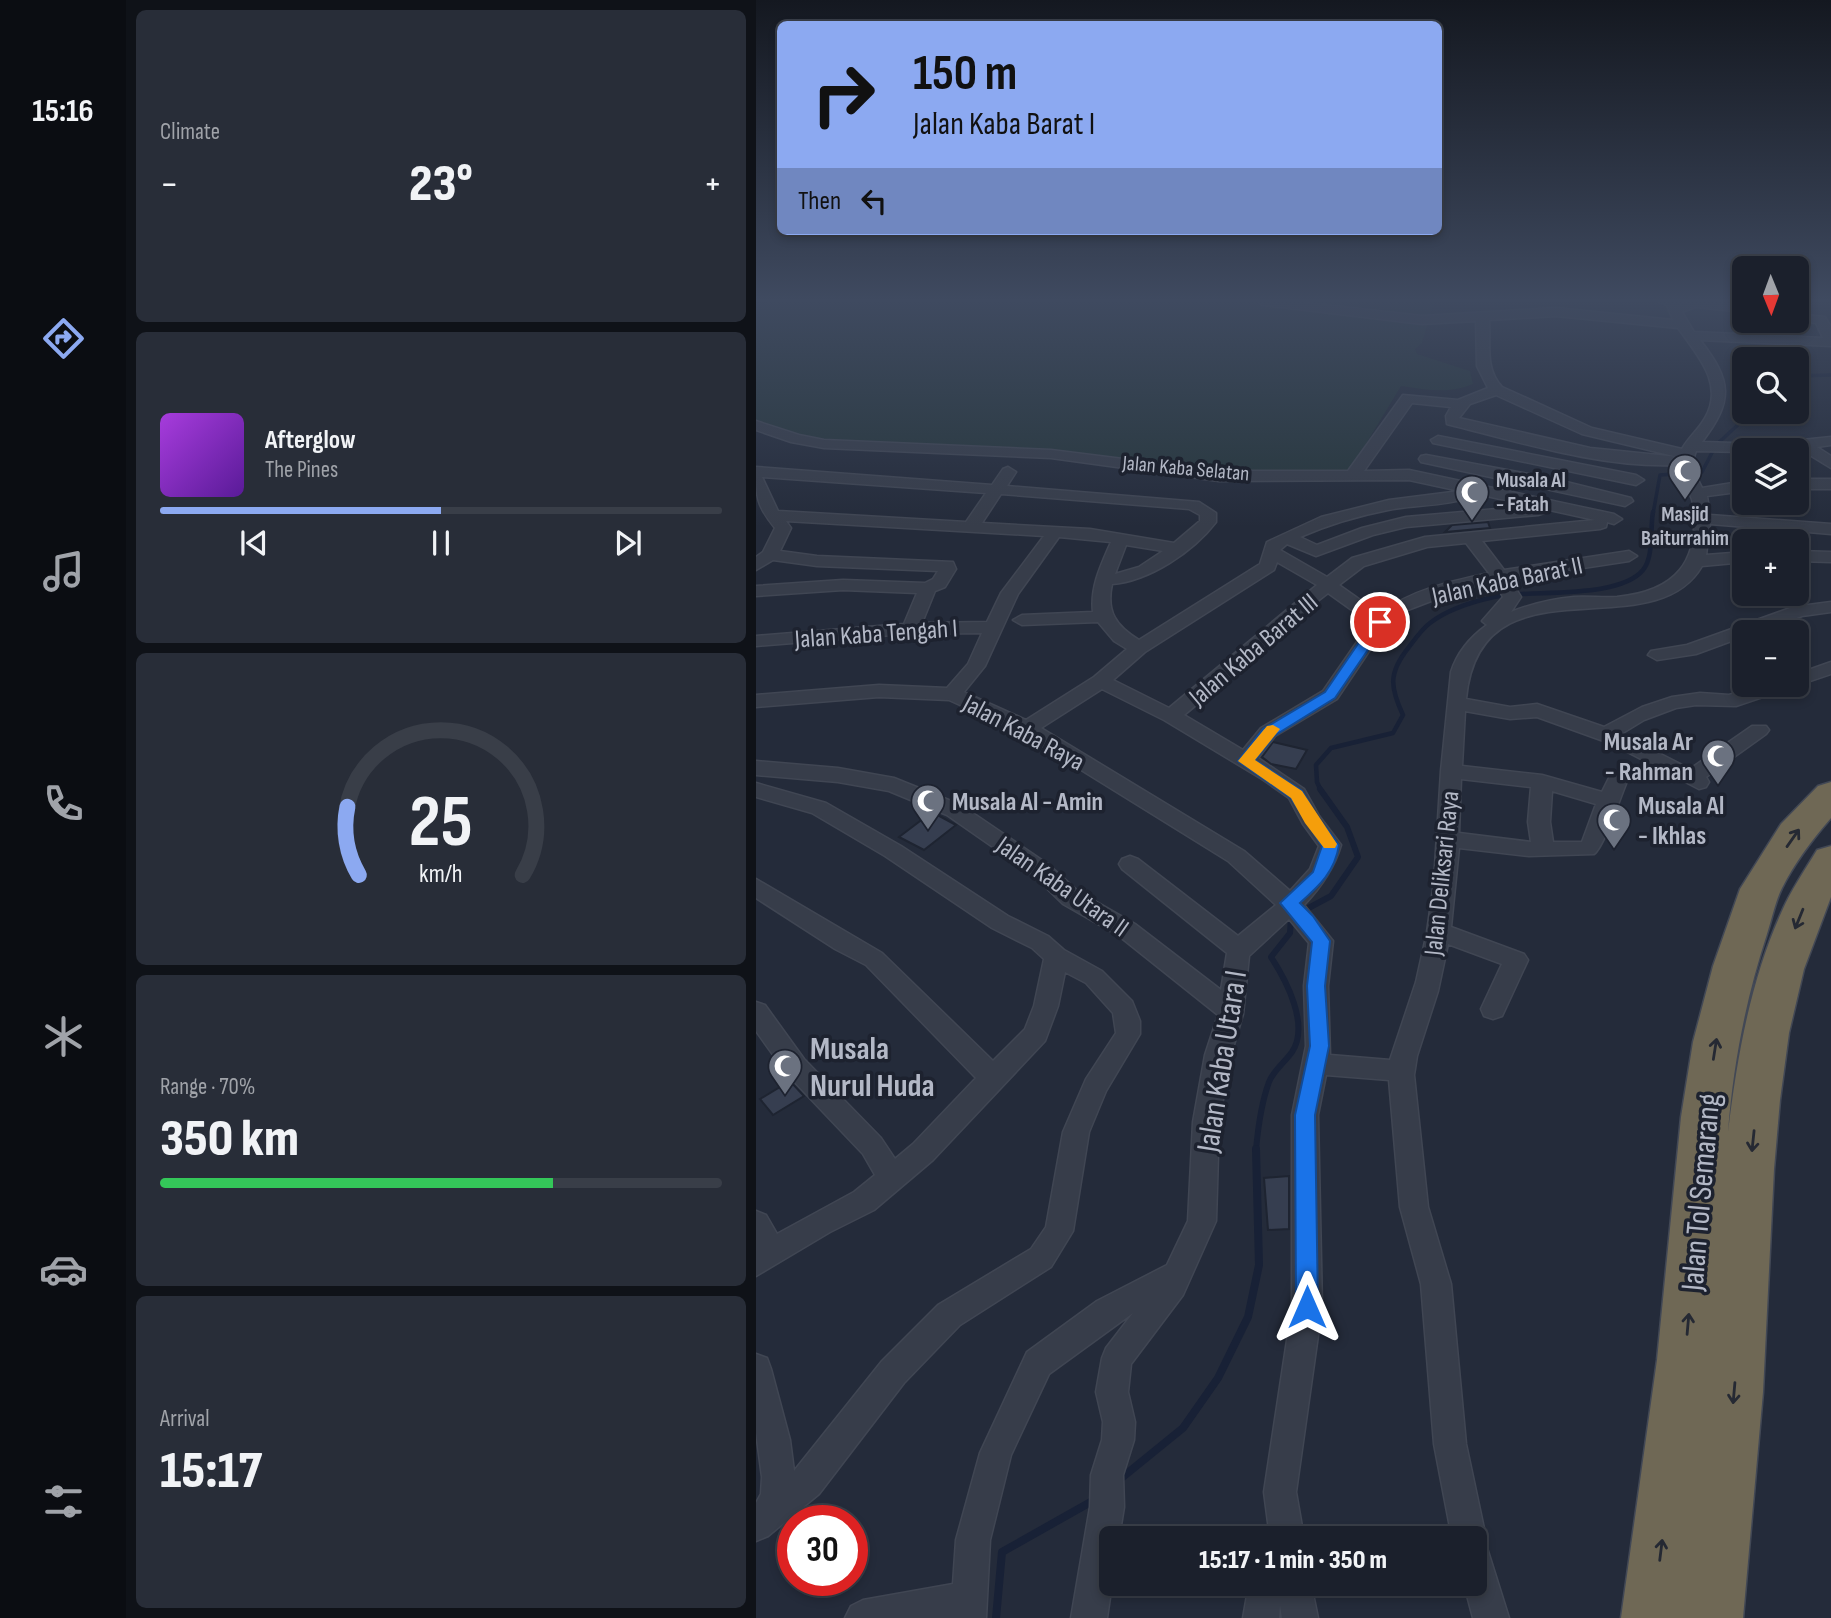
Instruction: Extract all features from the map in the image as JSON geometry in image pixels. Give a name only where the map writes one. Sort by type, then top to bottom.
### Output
[{"type":"highway","name":"Jalan Tol Semarang","points":[[1653,1618],[1685,1360],[1705,1117],[1716,1041],[1735,966],[1761,889],[1795,833],[1831,795]]},
{"type":"highway","name":"Jalan Tol Semarang","points":[[1711,1618],[1735,1388],[1752,1143],[1764,1053],[1789,943],[1816,881],[1831,860]]},
{"type":"street","points":[[1487,377],[1489,384],[1497,390],[1587,431],[1732,482]]},
{"type":"street","points":[[1716,377],[1720,392],[1718,407],[1688,467],[1702,519],[1696,561],[1732,558]]},
{"type":"street","points":[[1353,475],[1408,398],[1459,404],[1497,390]]},
{"type":"street","points":[[1409,475],[1426,459],[1452,421],[1459,404]]},
{"type":"street","points":[[1452,421],[1640,460],[1688,467],[1714,448],[1732,447]]},
{"type":"street","name":"Jalan Kaba Selatan","points":[[756,425],[796,439],[824,444],[1051,454],[1219,476],[1409,475],[1558,509],[1615,519]]},
{"type":"street","points":[[1438,440],[1636,480]]},
{"type":"street","points":[[1809,444],[1831,441]]},
{"type":"street","points":[[1809,448],[1831,463]]},
{"type":"street","points":[[1426,459],[1625,501]]},
{"type":"street","points":[[1615,519],[1636,480],[1640,460]]},
{"type":"street","points":[[756,472],[1167,502],[1205,509],[1208,522],[1158,565],[1126,579],[1104,580]]},
{"type":"street","points":[[971,527],[1008,472]]},
{"type":"street","points":[[756,480],[767,514],[783,528],[763,560]]},
{"type":"street","points":[[1809,484],[1831,484]]},
{"type":"street","points":[[1027,728],[1101,681],[1139,648],[1270,559],[1275,543],[1286,537],[1327,520],[1374,508],[1457,498],[1478,489]]},
{"type":"street","points":[[1286,537],[1316,551],[1368,531],[1406,522],[1558,509]]},
{"type":"street","points":[[767,514],[1055,532],[1121,538],[1177,548]]},
{"type":"street","name":"Jalan Kaba Barat III","points":[[1171,716],[1232,667],[1286,617],[1358,562],[1425,542],[1604,524],[1615,519]]},
{"type":"street","points":[[1702,519],[1831,529]]},
{"type":"street","points":[[952,694],[975,666],[1010,593],[1055,532]]},
{"type":"street","points":[[1470,537],[1507,587],[1507,606],[1480,632],[1481,640]]},
{"type":"street","points":[[1121,538],[1104,580],[1100,608],[1102,617],[1111,630],[1139,648]]},
{"type":"street","name":"Jalan Kaba Barat II","points":[[1245,761],[1268,732],[1330,695],[1380,622],[1412,601],[1455,586],[1507,587],[1629,556]]},
{"type":"street","points":[[1809,556],[1831,556]]},
{"type":"street","points":[[1270,559],[1330,586],[1380,622]]},
{"type":"street","points":[[756,591],[844,585],[928,588],[939,583],[948,567],[763,560]]},
{"type":"street","name":"Jalan Deliksari Raya","points":[[1467,1526],[1450,1444],[1436,1283],[1414,1207],[1401,1071],[1424,998],[1439,931],[1457,703],[1465,658],[1481,640],[1508,619],[1544,606],[1578,602],[1622,602],[1653,593],[1684,576],[1696,561]]},
{"type":"street","points":[[911,628],[928,588]]},
{"type":"street","points":[[1657,655],[1689,650],[1799,611],[1831,607]]},
{"type":"street","points":[[1022,620],[1102,617]]},
{"type":"street","name":"Jalan Kaba Tengah I","points":[[756,641],[911,628],[995,628]]},
{"type":"street","points":[[1809,676],[1831,668]]},
{"type":"street","points":[[1101,681],[1171,716],[1245,761]]},
{"type":"street","name":"Jalan Kaba Raya","points":[[756,701],[879,691],[952,694],[1027,728],[1236,856],[1296,910]]},
{"type":"street","points":[[1606,735],[1621,724],[1673,703],[1698,699],[1725,702],[1752,697]]},
{"type":"street","points":[[1457,703],[1508,712],[1531,713],[1536,710],[1606,735],[1695,780],[1759,730]]},
{"type":"street","name":"Jalan Kaba Utara I","points":[[1089,1618],[1107,1491],[1118,1440],[1119,1422],[1112,1392],[1116,1358],[1177,1278],[1202,1221],[1206,1122],[1218,1055],[1231,1014],[1239,950],[1296,910],[1320,876],[1329,856],[1331,845],[1310,819],[1297,794],[1245,761]]},
{"type":"street","name":"Jalan Kaba Utara II","points":[[756,768],[838,775],[894,785],[954,810],[1041,870],[1071,898],[1127,930],[1225,1006],[1231,1014]]},
{"type":"street","points":[[1451,771],[1542,782],[1607,800]]},
{"type":"street","points":[[1447,839],[1529,849],[1582,849],[1592,845],[1607,800],[1618,779]]},
{"type":"street","points":[[1542,782],[1539,822],[1543,847]]},
{"type":"street","points":[[756,790],[819,808],[894,851],[1000,922],[1040,942],[1056,956],[1094,977],[1123,1008],[1128,1021],[1128,1034],[1095,1087],[1076,1132],[1059,1231],[1041,1258],[949,1315],[893,1372],[807,1482],[766,1515]]},
{"type":"street","points":[[1130,864],[1239,950]]},
{"type":"street","points":[[756,887],[843,943],[874,959],[994,1079]]},
{"type":"street","points":[[1275,1526],[1307,1307],[1305,1115],[1320,1046],[1316,986],[1321,941],[1296,910]]},
{"type":"street","points":[[1439,931],[1516,960],[1493,1009]]},
{"type":"street","points":[[756,1224],[764,1258],[820,1223],[864,1201],[923,1152],[1037,1034],[1046,1006],[1056,956]]},
{"type":"street","points":[[756,1012],[795,1066],[872,1146],[892,1179]]},
{"type":"street","points":[[1315,1064],[1401,1071]]},
{"type":"street","points":[[863,1618],[968,1609],[973,1540],[996,1453],[1038,1363],[1108,1311],[1169,1278],[1177,1278]]},
{"type":"street","points":[[756,1369],[762,1424],[776,1456],[766,1515]]},
{"type":"street","points":[[1280,1492],[1285,1526]]},
{"type":"street","points":[[1261,1618],[1264,1596]]},
{"type":"street","points":[[1296,1596],[1300,1618]]},
{"type":"street","points":[[1485,1596],[1491,1618]]},
{"type":"shaded area","points":[[756,377],[1471,377],[1473,384],[1447,390],[1401,386],[1349,472],[1235,472],[1044,450],[812,441],[756,422]]},
{"type":"building","points":[[1488,522],[1490,528],[1445,532],[1452,525]]},
{"type":"building","points":[[1273,742],[1307,750],[1296,769],[1271,764],[1262,757]]},
{"type":"building","name":"Musala Al - Amin","points":[[932,812],[956,825],[924,850],[899,837]]},
{"type":"building","name":"Musala Nurul Huda","points":[[790,1081],[804,1096],[773,1115],[760,1099]]},
{"type":"building","points":[[1289,1176],[1289,1229],[1268,1230],[1264,1178]]},
{"type":"waterway","points":[[1653,514],[1660,475],[1702,472],[1716,445],[1739,424]]},
{"type":"waterway","points":[[1320,789],[1316,765],[1331,748],[1393,733],[1403,715],[1394,688],[1394,673],[1402,656],[1427,625],[1452,610],[1494,597],[1595,590],[1631,579],[1643,570],[1649,558],[1653,512]]},
{"type":"waterway","points":[[1303,911],[1331,896],[1358,857],[1347,827],[1320,789]]},
{"type":"waterway","points":[[1256,1150],[1260,1116],[1269,1082],[1297,1041],[1294,1003],[1271,957],[1290,933],[1291,918],[1294,916]]},
{"type":"waterway","points":[[1119,1480],[1183,1428],[1218,1378],[1248,1317],[1259,1265],[1256,1150]]},
{"type":"waterway","points":[[996,1618],[1002,1552],[1096,1499]]},
{"type":"slow traffic","points":[[1273,729],[1245,761],[1297,794],[1310,819],[1329,844]]},
{"type":"place","name":"Masjid Baiturrahim","points":[[1685,501]]},
{"type":"place","name":"Musala Al - Fatah","points":[[1472,522]]},
{"type":"place","name":"Musala Ar - Rahman","points":[[1718,786]]},
{"type":"place","name":"Musala Al - Amin","points":[[928,831]]},
{"type":"place","name":"Musala Al - Ikhlas","points":[[1614,850]]},
{"type":"place","name":"Musala Nurul Huda","points":[[785,1096]]},
{"type":"route","points":[[1307,1307],[1305,1115],[1320,1046],[1316,986],[1321,941],[1307,921],[1289,903],[1320,876],[1331,845],[1310,819],[1297,794],[1245,761],[1268,732],[1316,706],[1330,695],[1380,622]]}]
